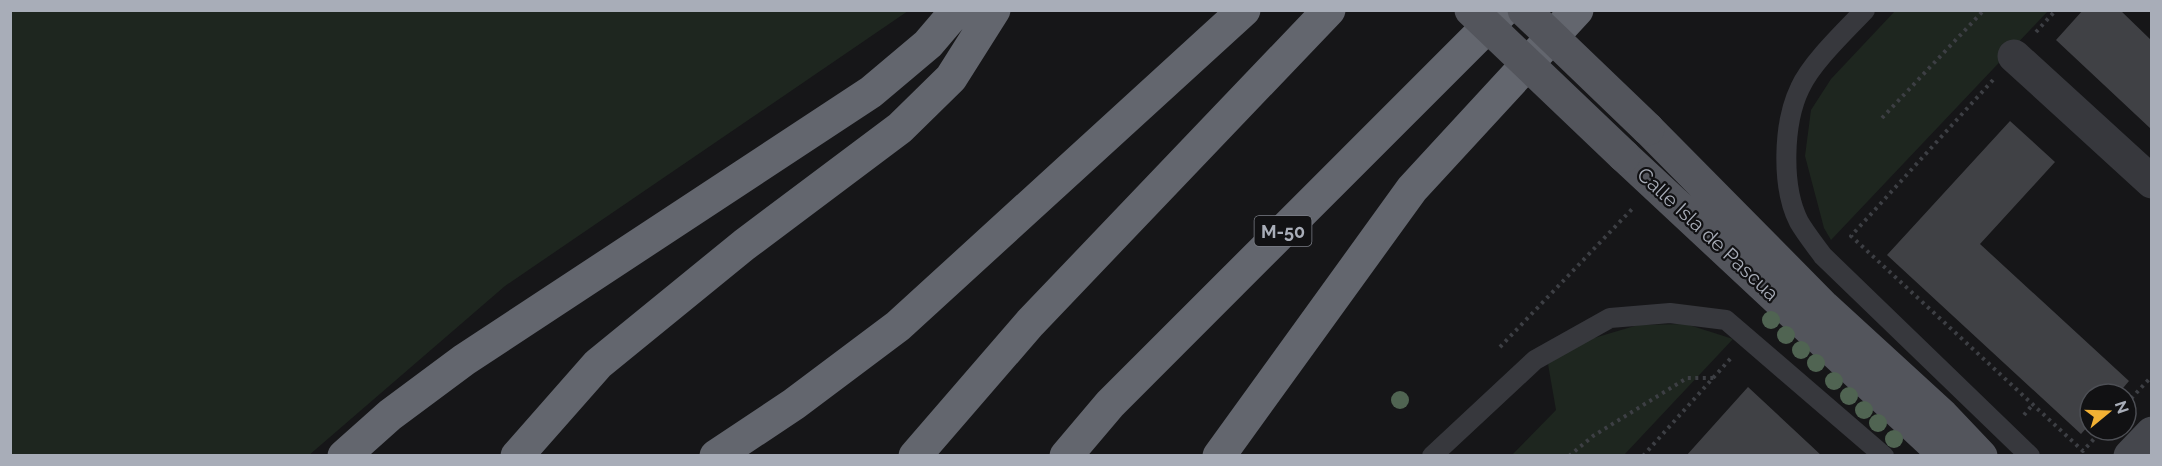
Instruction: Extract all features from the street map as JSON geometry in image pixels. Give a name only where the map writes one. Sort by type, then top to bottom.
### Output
[{"type":"highway","points":[[344,456],[390,415],[464,360],[871,93],[928,44],[957,10]]},
{"type":"highway","points":[[517,456],[598,364],[744,245],[900,128],[951,78],[994,10]]},
{"type":"highway","points":[[716,456],[794,404],[898,326],[1244,10]]},
{"type":"highway","points":[[915,456],[1030,323],[1329,10]]},
{"type":"highway","name":"M-50","points":[[1066,456],[1110,404],[1504,10]]},
{"type":"highway","points":[[1219,456],[1412,189],[1578,10]]},
{"type":"main road","name":"Calle Isla de Pascua","points":[[1471,10],[1946,456]]},
{"type":"main road","name":"Calle Isla de Pascua","points":[[1524,10],[1648,129],[1824,307],[1942,416],[1981,456]]},
{"type":"street","points":[[2014,56],[2151,182]]},
{"type":"street","points":[[2130,456],[2151,433]]},
{"type":"lane","points":[[1865,10],[1834,43],[1800,86],[1790,119],[1786,185],[1799,221],[1823,256],[2030,456]]},
{"type":"lane","points":[[1432,456],[1535,360],[1610,318],[1670,313],[1726,320],[1884,456]]},
{"type":"path","points":[[1882,118],[1984,10]]},
{"type":"path","points":[[2056,10],[1851,236],[2083,451],[2091,442]]},
{"type":"path","points":[[1500,347],[1636,205]]},
{"type":"path","points":[[1643,456],[1716,378],[1736,352]]},
{"type":"path","points":[[2138,391],[2151,376]]},
{"type":"path","points":[[1569,456],[1593,436],[1687,378],[1716,378]]},
{"type":"shaded area","points":[[10,11],[908,11],[505,286],[308,456],[11,455]]},
{"type":"shaded area","points":[[1895,11],[2048,11],[1831,240],[1824,228],[1805,156],[1811,110],[1831,79]]},
{"type":"shaded area","points":[[1686,324],[1733,339],[1624,455],[1511,456],[1556,410],[1548,364],[1584,341],[1638,325]]},
{"type":"building","points":[[2083,10],[2120,10],[2151,40],[2151,129],[2056,40]]},
{"type":"building","points":[[2010,121],[2055,162],[1980,244],[2129,381],[2078,382],[2078,431],[1887,255]]},
{"type":"building","points":[[1748,387],[1822,456],[1686,456]]}]
